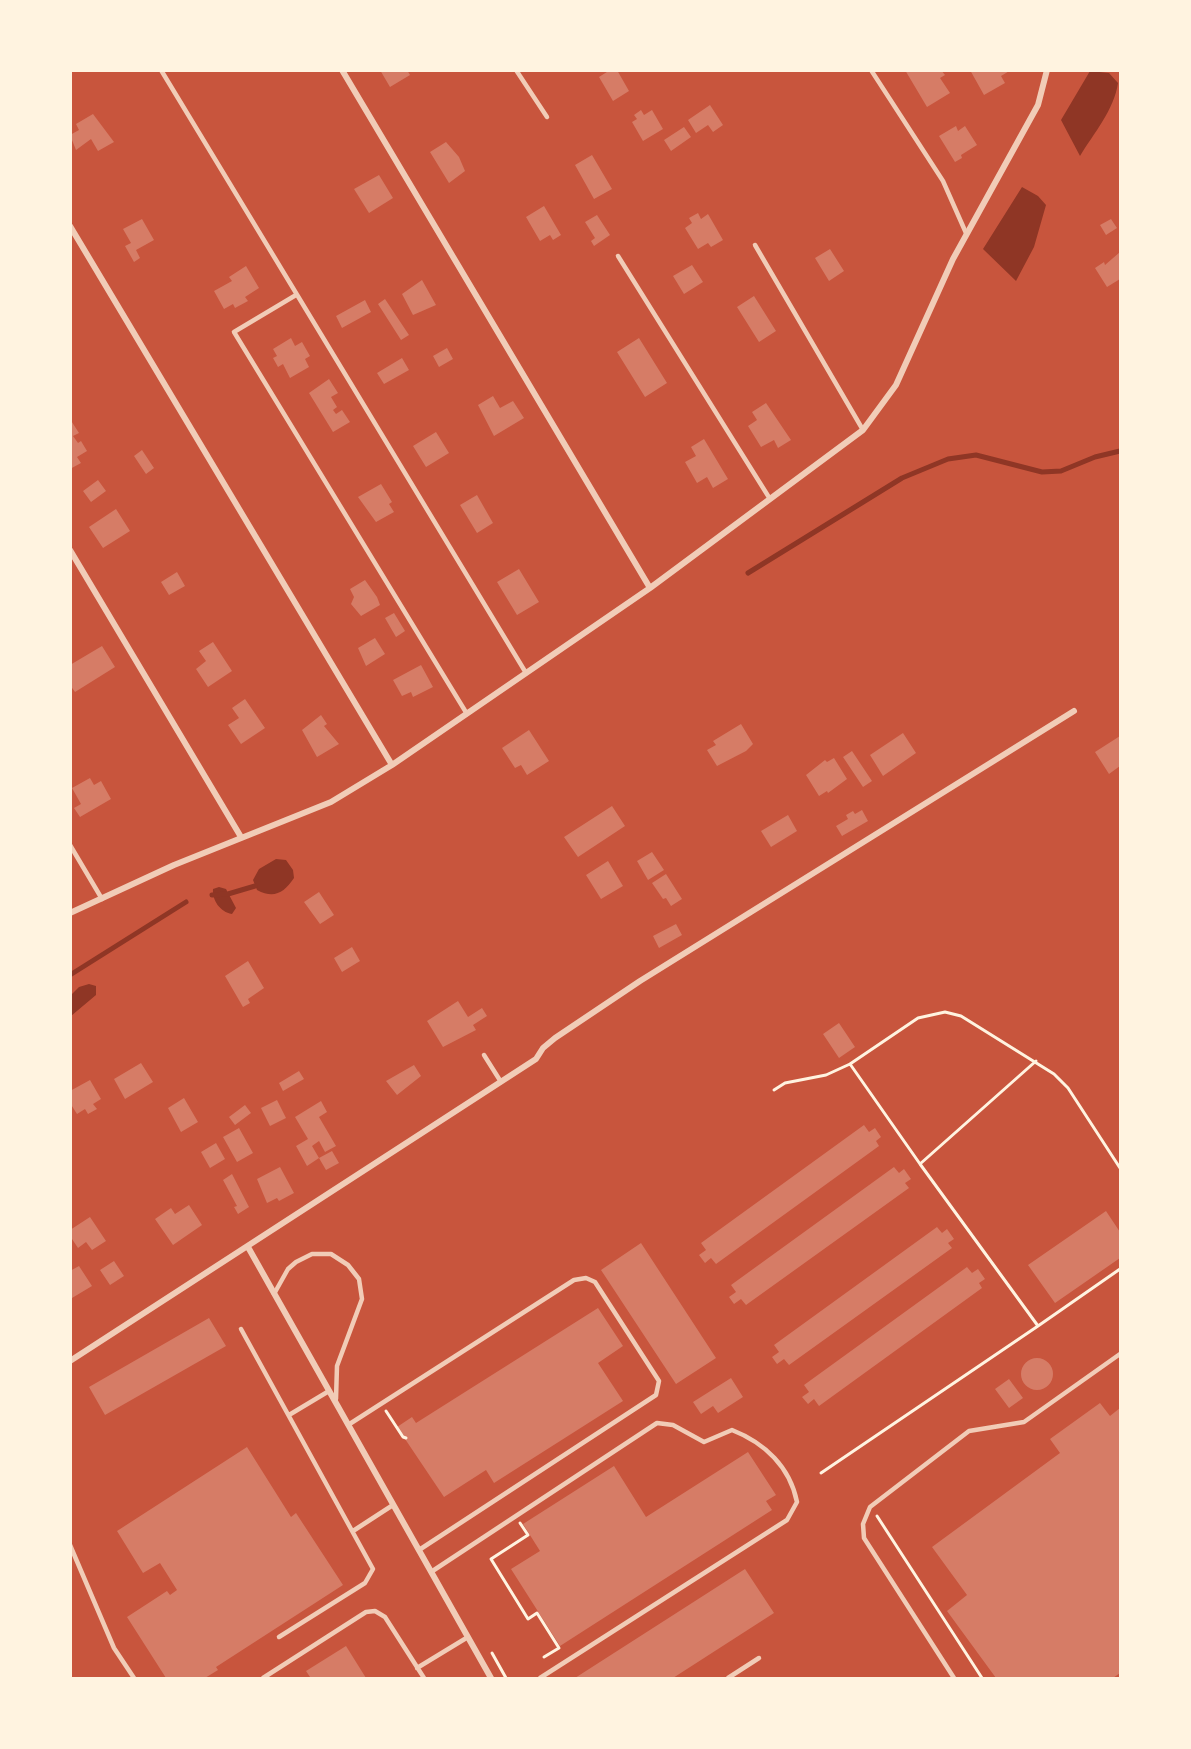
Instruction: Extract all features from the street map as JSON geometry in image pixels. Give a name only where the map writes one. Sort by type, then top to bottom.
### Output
[{"type":"street","points":[[342,70],[650,588]]},
{"type":"street","points":[[70,913],[241,837],[331,802],[392,765],[650,588],[863,430],[896,385],[966,233],[1038,105],[1047,70]]},
{"type":"street","points":[[70,226],[392,765]]},
{"type":"street","points":[[70,550],[241,837]]},
{"type":"street","points":[[70,1361],[536,1059],[543,1048],[555,1038],[640,981],[1074,711]]},
{"type":"street","points":[[248,1247],[491,1678]]},
{"type":"lane","points":[[161,70],[526,673]]},
{"type":"lane","points":[[516,70],[547,117]]},
{"type":"lane","points":[[871,70],[943,181],[966,233]]},
{"type":"lane","points":[[755,245],[863,430]]},
{"type":"lane","points":[[618,255],[771,499]]},
{"type":"lane","points":[[296,295],[234,332],[468,715]]},
{"type":"lane","points":[[70,845],[102,899]]},
{"type":"lane","points":[[484,1055],[501,1082]]},
{"type":"lane","points":[[274,1294],[288,1269],[312,1254],[331,1254],[348,1265],[360,1279],[362,1299],[337,1366],[336,1403]]},
{"type":"lane","points":[[348,1425],[556,1292],[574,1281],[586,1278],[595,1282],[659,1381],[657,1395],[418,1550]]},
{"type":"lane","points":[[241,1329],[373,1569],[365,1583],[279,1637]]},
{"type":"lane","points":[[954,1678],[864,1538],[863,1524],[870,1506],[969,1431],[1024,1422],[1120,1354]]},
{"type":"lane","points":[[289,1415],[329,1391]]},
{"type":"lane","points":[[431,1572],[657,1423],[665,1422],[704,1442],[732,1430],[766,1449],[777,1458],[797,1502],[792,1515],[782,1525],[540,1678]]},
{"type":"lane","points":[[353,1531],[393,1505]]},
{"type":"lane","points":[[70,1545],[114,1648],[134,1678]]},
{"type":"lane","points":[[263,1678],[366,1612],[375,1611],[385,1617],[424,1678]]},
{"type":"lane","points":[[417,1668],[468,1637]]},
{"type":"lane","points":[[728,1678],[759,1658]]},
{"type":"path","points":[[774,1090],[785,1083],[826,1074],[850,1064],[918,1018],[945,1012],[961,1016],[1054,1074],[1068,1088],[1120,1168]]},
{"type":"path","points":[[921,1164],[1036,1061]]},
{"type":"path","points":[[850,1064],[1038,1326]]},
{"type":"path","points":[[821,1473],[1120,1269]]},
{"type":"path","points":[[381,1404],[402,1437],[406,1438]]},
{"type":"path","points":[[870,1506],[982,1678]]},
{"type":"path","points":[[516,1517],[528,1536],[491,1559],[528,1619],[537,1613],[559,1648],[544,1658]]},
{"type":"shaded area","points":[[1090,71],[1109,73],[1118,83],[1108,112],[1080,156],[1061,120]]},
{"type":"shaded area","points":[[1022,187],[1038,196],[1046,205],[1034,247],[1016,281],[983,249]]},
{"type":"shaded area","points":[[276,859],[286,860],[293,870],[294,878],[278,893],[263,893],[257,890],[253,880],[259,869]]},
{"type":"shaded area","points":[[219,887],[226,889],[236,908],[232,914],[220,908],[215,901],[213,889]]},
{"type":"shaded area","points":[[89,984],[96,986],[96,995],[71,1016],[71,995],[79,987]]},
{"type":"building","points":[[380,70],[407,70],[410,75],[390,87]]},
{"type":"building","points":[[610,70],[617,70],[629,91],[613,101],[599,77]]},
{"type":"building","points":[[905,70],[941,70],[945,75],[940,78],[950,93],[927,107]]},
{"type":"building","points":[[970,70],[1011,70],[1001,76],[1005,83],[984,95]]},
{"type":"building","points":[[710,105],[723,125],[713,132],[708,125],[696,133],[688,120]]},
{"type":"building","points":[[641,110],[644,115],[652,110],[663,129],[643,141],[632,122],[637,119],[634,115]]},
{"type":"building","points":[[93,114],[114,142],[98,151],[91,139],[76,150],[70,135],[79,130],[76,124]]},
{"type":"building","points":[[956,126],[958,131],[965,126],[977,145],[961,155],[962,158],[955,162],[939,136]]},
{"type":"building","points":[[684,127],[691,137],[671,151],[664,140]]},
{"type":"building","points":[[446,142],[459,157],[465,171],[449,183],[430,152]]},
{"type":"building","points":[[592,155],[612,189],[594,199],[575,165]]},
{"type":"building","points":[[379,175],[393,198],[369,213],[354,189]]},
{"type":"building","points":[[544,206],[561,235],[553,240],[550,235],[540,241],[526,217]]},
{"type":"building","points":[[698,213],[701,219],[708,214],[723,240],[711,247],[708,243],[698,249],[685,228],[692,223],[689,218]]},
{"type":"building","points":[[597,215],[610,235],[594,246],[591,241],[595,238],[585,222]]},
{"type":"building","points":[[142,219],[154,240],[136,250],[140,258],[134,262],[125,246],[131,243],[123,229]]},
{"type":"building","points":[[1111,219],[1117,228],[1106,235],[1100,225]]},
{"type":"building","points":[[830,249],[844,271],[829,281],[815,258]]},
{"type":"building","points":[[1120,252],[1120,279],[1107,287],[1095,268],[1104,262],[1105,265]]},
{"type":"building","points":[[692,265],[703,282],[684,294],[673,276]]},
{"type":"building","points":[[246,266],[259,288],[245,297],[248,301],[235,308],[233,304],[224,309],[214,291],[232,281],[229,277]]},
{"type":"building","points":[[422,280],[436,305],[413,315],[402,294]]},
{"type":"building","points":[[754,296],[776,331],[759,342],[737,307]]},
{"type":"building","points":[[385,299],[409,335],[401,340],[378,304]]},
{"type":"building","points":[[365,300],[371,312],[342,328],[336,316]]},
{"type":"building","points":[[291,338],[295,346],[302,342],[310,356],[305,359],[309,367],[290,378],[283,364],[278,367],[273,358],[277,356],[273,349]]},
{"type":"building","points":[[639,338],[667,383],[645,397],[617,352]]},
{"type":"building","points":[[447,348],[453,359],[439,367],[433,356]]},
{"type":"building","points":[[402,358],[409,370],[384,384],[377,373]]},
{"type":"building","points":[[329,379],[338,393],[331,397],[337,407],[333,410],[336,414],[342,410],[350,422],[333,432],[309,393]]},
{"type":"building","points":[[493,396],[500,408],[513,401],[524,418],[494,436],[478,405]]},
{"type":"building","points":[[766,403],[791,440],[778,448],[774,440],[761,447],[748,426],[757,420],[752,412]]},
{"type":"building","points":[[70,419],[79,433],[73,436],[78,443],[81,441],[87,451],[77,457],[81,463],[70,469]]},
{"type":"building","points":[[436,432],[449,453],[426,467],[413,446]]},
{"type":"building","points":[[704,439],[728,479],[713,488],[707,477],[697,483],[685,462],[696,456],[691,447]]},
{"type":"building","points":[[142,450],[154,468],[146,474],[134,456]]},
{"type":"building","points":[[98,480],[106,491],[91,502],[83,491]]},
{"type":"building","points":[[381,484],[392,502],[389,504],[394,512],[376,522],[358,497]]},
{"type":"building","points":[[477,495],[493,523],[477,533],[460,505]]},
{"type":"building","points":[[116,509],[130,531],[103,548],[89,527]]},
{"type":"building","points":[[519,569],[539,602],[517,615],[497,582]]},
{"type":"building","points":[[177,572],[185,586],[169,595],[161,582]]},
{"type":"building","points":[[365,580],[380,605],[361,616],[351,604],[354,597],[350,589]]},
{"type":"building","points":[[394,613],[405,631],[396,637],[385,618]]},
{"type":"building","points":[[375,638],[385,654],[366,666],[358,648]]},
{"type":"building","points":[[213,642],[232,671],[208,687],[196,669],[206,661],[199,651]]},
{"type":"building","points":[[102,646],[115,667],[75,692],[70,685],[70,665]]},
{"type":"building","points":[[421,665],[433,687],[413,697],[411,692],[402,696],[393,680]]},
{"type":"building","points":[[245,699],[265,728],[241,744],[228,725],[239,718],[232,708]]},
{"type":"building","points":[[321,715],[327,724],[324,726],[339,744],[317,757],[302,730]]},
{"type":"building","points":[[741,724],[753,744],[746,751],[717,766],[707,750],[716,745],[713,741]]},
{"type":"building","points":[[529,730],[549,761],[527,775],[521,765],[515,768],[502,748]]},
{"type":"building","points":[[903,733],[916,753],[883,776],[870,755]]},
{"type":"building","points":[[1120,736],[1120,766],[1109,774],[1095,752]]},
{"type":"building","points":[[852,751],[872,781],[863,787],[843,757]]},
{"type":"building","points":[[834,758],[847,779],[828,793],[827,791],[819,796],[806,775],[825,760],[827,762]]},
{"type":"building","points":[[90,778],[94,785],[101,781],[111,799],[80,817],[74,808],[81,804],[72,788]]},
{"type":"building","points":[[612,806],[625,826],[578,857],[564,837]]},
{"type":"building","points":[[862,810],[868,821],[842,836],[836,826],[848,819],[846,815]]},
{"type":"building","points":[[788,815],[797,831],[771,847],[761,831]]},
{"type":"building","points":[[652,852],[664,870],[648,880],[637,861]]},
{"type":"building","points":[[608,861],[623,886],[601,899],[586,875]]},
{"type":"building","points":[[666,874],[682,899],[671,906],[652,883]]},
{"type":"building","points":[[319,892],[334,915],[320,924],[304,902]]},
{"type":"building","points":[[676,924],[682,935],[659,948],[653,936]]},
{"type":"building","points":[[352,947],[360,961],[342,972],[334,958]]},
{"type":"building","points":[[248,961],[264,988],[248,999],[250,1003],[243,1007],[225,976]]},
{"type":"building","points":[[458,1001],[468,1017],[482,1008],[487,1016],[473,1025],[476,1030],[443,1047],[427,1021]]},
{"type":"building","points":[[839,1023],[855,1047],[839,1058],[823,1034]]},
{"type":"building","points":[[141,1063],[153,1082],[125,1099],[114,1079]]},
{"type":"building","points":[[414,1065],[421,1076],[397,1095],[386,1081]]},
{"type":"building","points":[[299,1071],[304,1079],[283,1091],[279,1083]]},
{"type":"building","points":[[90,1080],[101,1099],[93,1104],[97,1109],[88,1114],[85,1109],[77,1114],[70,1103],[70,1091]]},
{"type":"building","points":[[184,1098],[198,1122],[181,1132],[168,1108]]},
{"type":"building","points":[[277,1100],[286,1118],[270,1126],[261,1108]]},
{"type":"building","points":[[321,1101],[327,1112],[319,1117],[336,1146],[325,1152],[319,1141],[312,1146],[319,1158],[307,1166],[296,1146],[308,1139],[295,1117]]},
{"type":"building","points":[[245,1105],[251,1113],[235,1125],[229,1117]]},
{"type":"building","points":[[864,1125],[869,1132],[875,1128],[881,1137],[876,1141],[879,1146],[716,1264],[711,1258],[705,1263],[699,1255],[706,1250],[701,1243]]},
{"type":"building","points":[[239,1128],[253,1153],[237,1162],[223,1137]]},
{"type":"building","points":[[216,1143],[225,1159],[210,1168],[201,1152]]},
{"type":"building","points":[[332,1151],[339,1163],[326,1170],[319,1158]]},
{"type":"building","points":[[280,1167],[294,1193],[279,1201],[277,1198],[267,1203],[257,1179]]},
{"type":"building","points":[[894,1167],[899,1173],[904,1169],[911,1179],[905,1183],[909,1188],[746,1305],[741,1299],[734,1304],[729,1297],[736,1292],[731,1285]]},
{"type":"building","points":[[232,1174],[249,1207],[238,1214],[234,1207],[237,1206],[223,1180]]},
{"type":"building","points":[[189,1205],[202,1225],[173,1245],[155,1219],[171,1208],[175,1214]]},
{"type":"building","points":[[1106,1211],[1120,1232],[1120,1258],[1055,1303],[1028,1265]]},
{"type":"building","points":[[90,1217],[106,1241],[92,1250],[86,1242],[78,1248],[70,1236],[70,1230]]},
{"type":"building","points":[[937,1227],[942,1233],[947,1229],[954,1239],[948,1243],[952,1248],[789,1365],[784,1359],[777,1364],[772,1357],[779,1352],[774,1345]]},
{"type":"building","points":[[641,1243],[716,1358],[676,1384],[601,1270]]},
{"type":"building","points":[[114,1261],[124,1276],[110,1285],[100,1270]]},
{"type":"building","points":[[79,1266],[92,1286],[72,1298],[70,1271]]},
{"type":"building","points":[[967,1267],[972,1273],[978,1269],[985,1279],[979,1283],[982,1288],[819,1406],[814,1399],[808,1404],[802,1397],[809,1392],[804,1385]]},
{"type":"building","points":[[598,1308],[623,1346],[598,1363],[623,1401],[494,1483],[486,1470],[444,1497],[397,1427],[412,1417],[416,1423]]},
{"type":"building","points":[[209,1318],[226,1346],[105,1415],[89,1387]]},
{"type":"building","points":[[1037,1358],[1048,1363],[1053,1374],[1048,1385],[1037,1390],[1026,1385],[1021,1374],[1026,1363]]},
{"type":"building","points":[[731,1378],[743,1397],[718,1413],[713,1406],[701,1414],[693,1402]]},
{"type":"building","points":[[1009,1379],[1023,1398],[1009,1408],[995,1389]]},
{"type":"building","points":[[1100,1403],[1110,1416],[1120,1408],[1120,1673],[1113,1678],[996,1678],[947,1611],[967,1595],[932,1547],[1060,1453],[1050,1439]]},
{"type":"building","points":[[247,1447],[291,1517],[296,1513],[343,1585],[216,1667],[218,1670],[205,1678],[166,1678],[127,1617],[167,1591],[170,1595],[177,1590],[160,1563],[143,1573],[117,1531]]},
{"type":"building","points":[[748,1452],[776,1495],[766,1501],[772,1510],[560,1646],[511,1569],[540,1551],[523,1524],[614,1466],[646,1517]]},
{"type":"building","points":[[745,1569],[774,1613],[673,1678],[575,1678]]},
{"type":"building","points":[[346,1646],[366,1678],[307,1678],[310,1677],[306,1671]]},
{"type":"waterway","points":[[748,573],[902,478],[948,459],[976,455],[1042,472],[1061,471],[1095,457],[1120,451]]},
{"type":"waterway","points":[[212,895],[228,894],[255,886]]},
{"type":"waterway","points":[[70,975],[186,902]]}]
